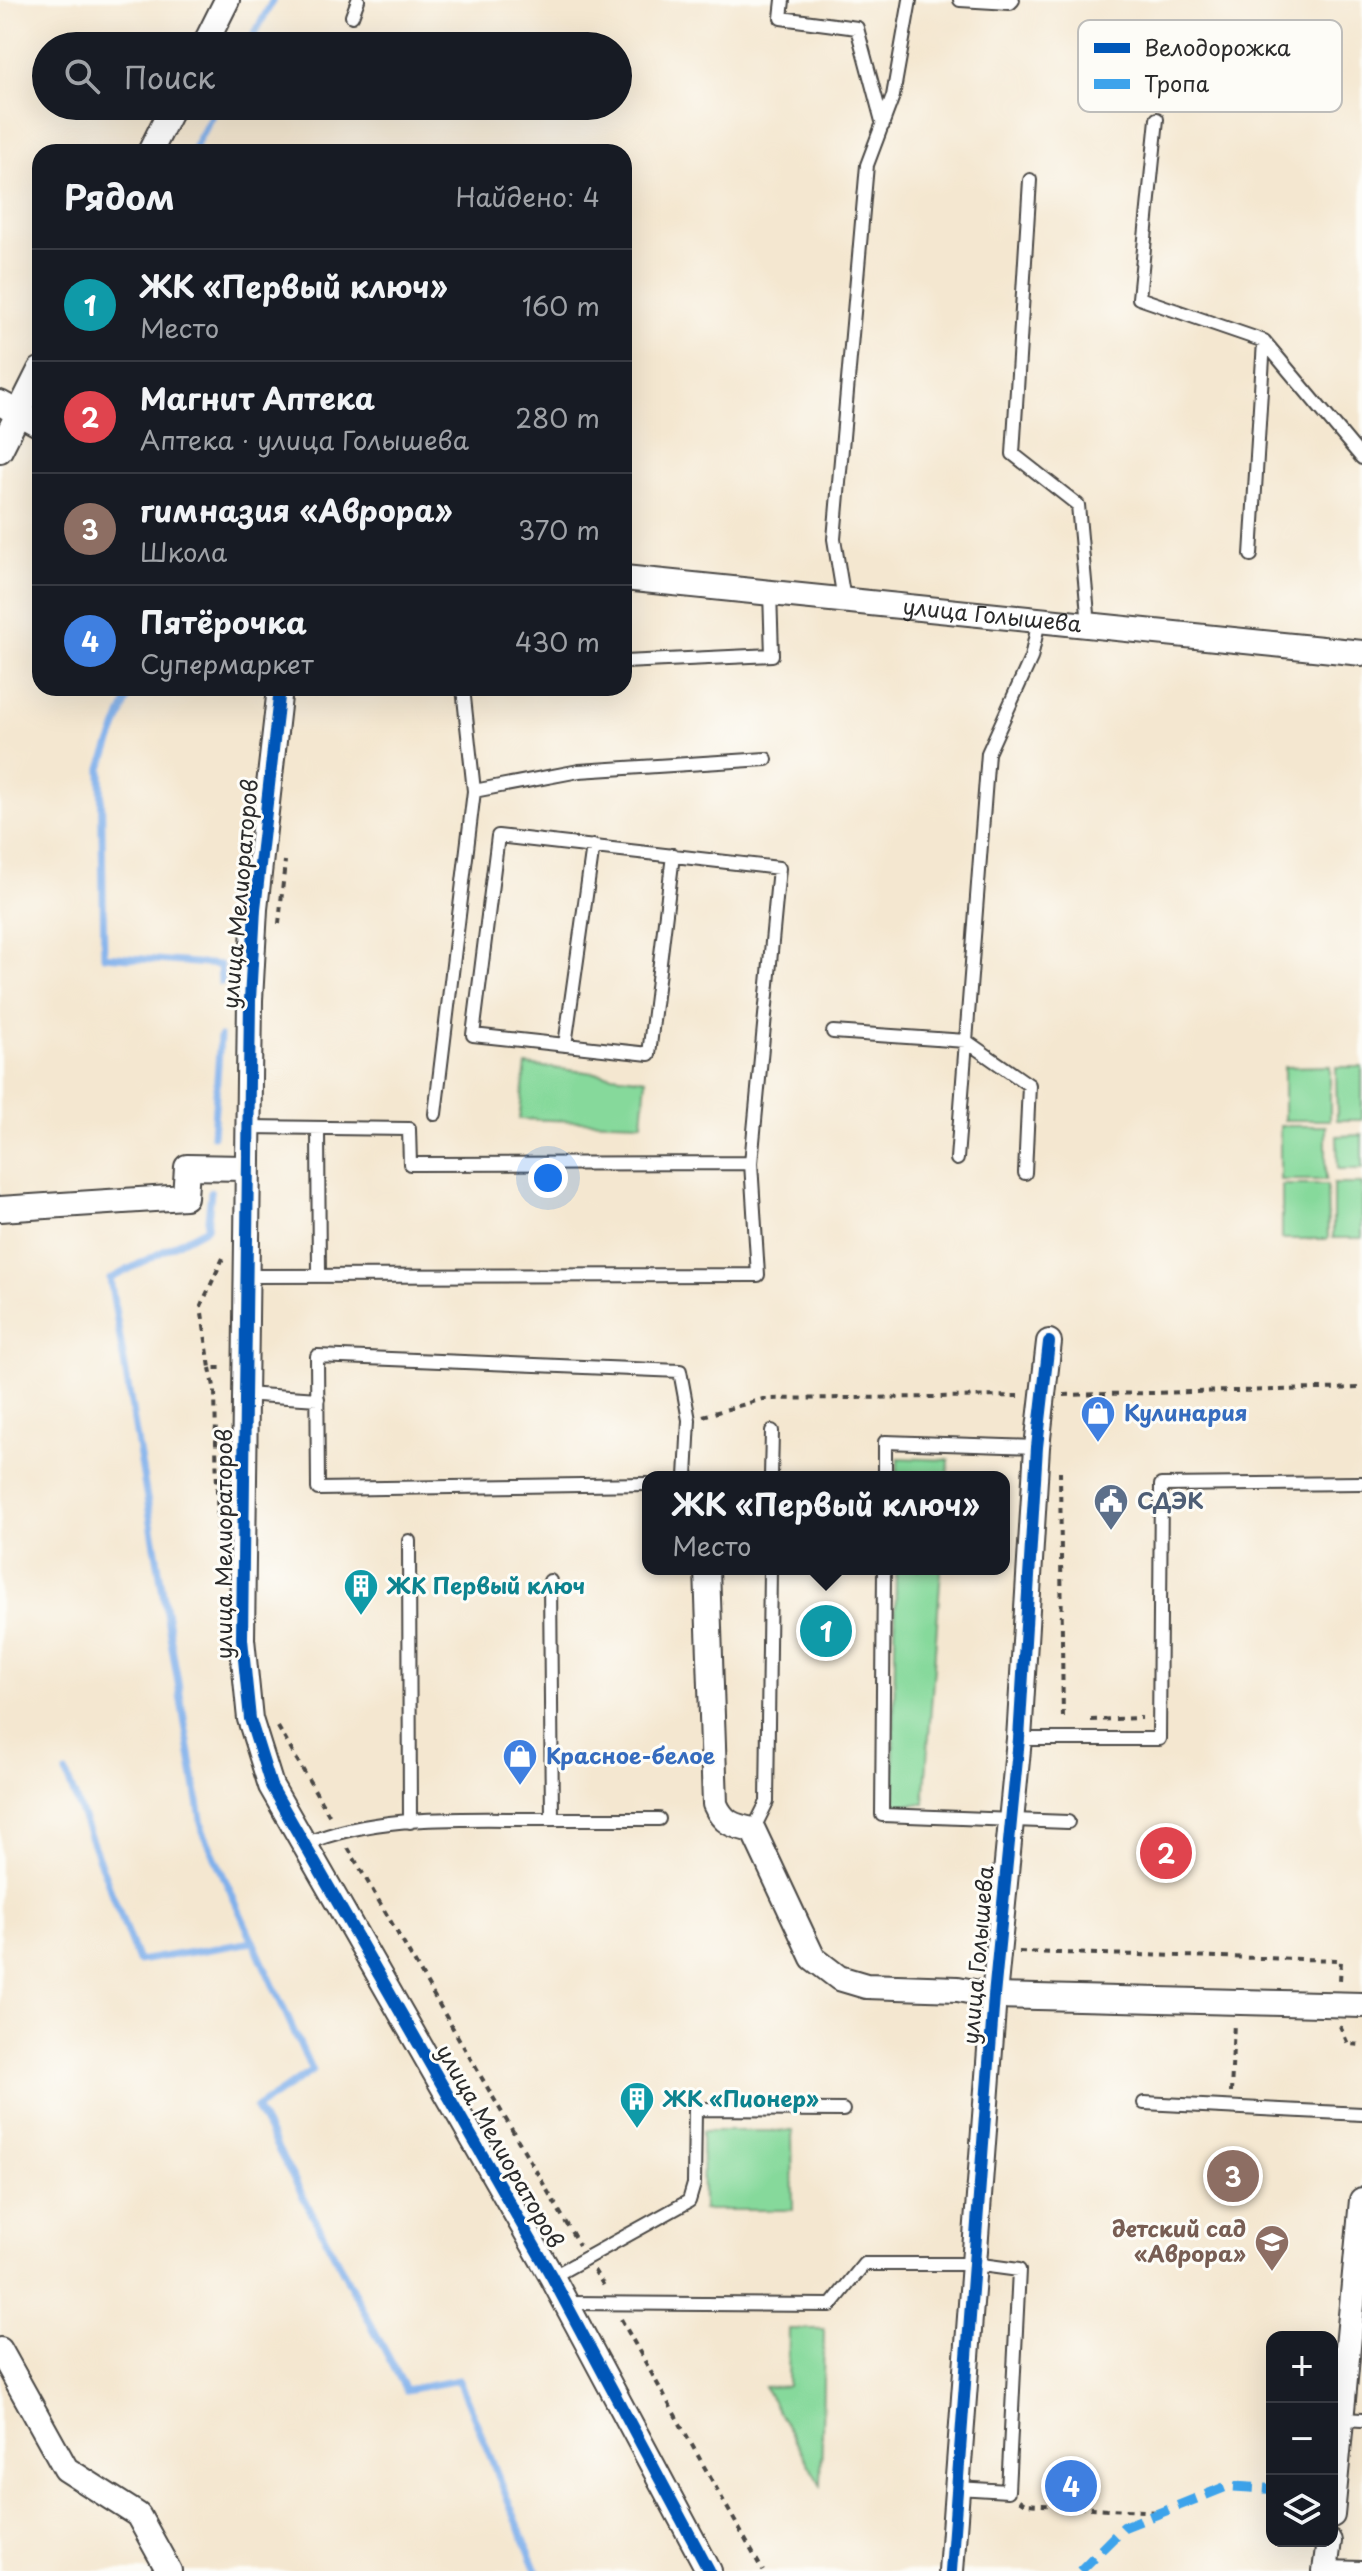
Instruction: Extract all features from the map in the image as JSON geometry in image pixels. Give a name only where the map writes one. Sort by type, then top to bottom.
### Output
[{"type":"street","points":[[211,32],[227,0]]},
{"type":"street","points":[[154,144],[166,120]]},
{"type":"street","points":[[0,450],[9,408],[32,380]]},
{"type":"street","points":[[9,408],[32,421]]},
{"type":"street","name":"улица Голышева","points":[[632,579],[1362,653]]},
{"type":"street","name":"улица Мелиораторов","points":[[279,696],[255,909],[245,1168],[242,1639],[250,1719],[271,1786],[552,2277],[709,2571]]},
{"type":"street","points":[[0,1209],[185,1197],[187,1167],[245,1168]]},
{"type":"street","name":"улица Голышева","points":[[951,2571],[994,1996],[1019,1739],[1037,1447],[1049,1342]]},
{"type":"street","points":[[707,1575],[715,1804],[721,1819],[733,1826],[753,1830],[813,1958],[839,1978],[866,1986],[958,1989],[994,1996],[1351,2005]]},
{"type":"street","points":[[1338,2486],[1352,2420],[1362,2200]]},
{"type":"street","points":[[0,2350],[66,2469],[138,2515],[169,2571]]},
{"type":"street","points":[[1326,2569],[1328,2547]]},
{"type":"lane","points":[[352,16],[358,0]]},
{"type":"lane","points":[[783,0],[781,18],[857,28],[883,125]]},
{"type":"lane","points":[[844,600],[834,539],[867,165],[893,96],[910,0]]},
{"type":"lane","points":[[960,0],[1010,3],[1013,0]]},
{"type":"lane","points":[[1157,119],[1139,298],[1264,341],[1362,458]]},
{"type":"lane","points":[[1030,180],[1013,454],[1078,505],[1089,625]]},
{"type":"lane","points":[[1251,555],[1264,341]]},
{"type":"lane","points":[[632,662],[772,655],[770,592]]},
{"type":"lane","points":[[957,1159],[988,753],[1031,658],[1039,620]]},
{"type":"lane","points":[[435,1114],[474,791],[464,696]]},
{"type":"lane","points":[[474,791],[579,771],[766,759]]},
{"type":"lane","points":[[244,1276],[758,1275],[751,1163],[779,868],[673,855],[498,836],[473,1035],[649,1054],[673,855]]},
{"type":"lane","points":[[565,1045],[593,846]]},
{"type":"lane","points":[[833,1032],[966,1041],[1029,1085],[1025,1173]]},
{"type":"lane","points":[[247,1127],[409,1129],[410,1164],[751,1163]]},
{"type":"lane","points":[[318,1128],[319,1276]]},
{"type":"lane","points":[[642,1484],[318,1489],[317,1356],[680,1371],[689,1420],[686,1471]]},
{"type":"lane","points":[[243,1394],[318,1399]]},
{"type":"lane","points":[[771,1471],[772,1431]]},
{"type":"lane","points":[[885,1471],[885,1442],[1037,1447]]},
{"type":"lane","points":[[1019,1739],[1159,1739],[1161,1485],[1362,1483]]},
{"type":"lane","points":[[409,1541],[410,1822]]},
{"type":"lane","points":[[753,1830],[767,1802],[770,1575]]},
{"type":"lane","points":[[884,1575],[882,1815],[1068,1822]]},
{"type":"lane","points":[[550,1581],[552,1819]]},
{"type":"lane","points":[[305,1844],[338,1830],[410,1822],[659,1819]]},
{"type":"lane","points":[[1144,2103],[1362,2114]]},
{"type":"lane","points":[[552,2277],[689,2201],[694,2184],[695,2109],[843,2110]]},
{"type":"lane","points":[[566,2303],[831,2305],[864,2264],[974,2264],[1019,2270],[1008,2491],[957,2488]]},
{"type":"lane","points":[[1326,2569],[1362,2568]]},
{"type":"path","points":[[218,1550],[215,1391],[201,1306],[226,1252]]},
{"type":"path","points":[[210,1368],[243,1368]]},
{"type":"path","points":[[1060,1457],[1061,1721],[1141,1719],[1149,1709]]},
{"type":"path","points":[[998,1951],[1341,1960],[1351,2005],[1339,2023],[1348,2044],[1362,2045]]},
{"type":"path","points":[[1230,2107],[1235,2002]]},
{"type":"path","points":[[1008,2491],[1025,2504],[1160,2512]]},
{"type":"green space","points":[[526,1065],[646,1079],[642,1123],[519,1119]]},
{"type":"green space","points":[[1330,1066],[1330,1120],[1284,1120],[1284,1067]]},
{"type":"green space","points":[[1336,1067],[1362,1067],[1362,1120],[1337,1120]]},
{"type":"green space","points":[[1280,1126],[1326,1126],[1326,1180],[1280,1180]]},
{"type":"green space","points":[[1362,1135],[1362,1169],[1338,1169],[1337,1136]]},
{"type":"green space","points":[[1333,1184],[1362,1184],[1362,1238],[1333,1238]]},
{"type":"green space","points":[[1282,1185],[1327,1185],[1328,1239],[1282,1239]]},
{"type":"green space","points":[[898,1458],[949,1460],[948,1471],[897,1471]]},
{"type":"green space","points":[[896,1575],[941,1575],[924,1804],[893,1805]]},
{"type":"green space","points":[[702,2131],[792,2131],[793,2210],[703,2210]]},
{"type":"green space","points":[[789,2329],[824,2329],[821,2486],[764,2387],[788,2386]]},
{"type":"waterway","points":[[256,32],[273,0]]},
{"type":"waterway","points":[[196,144],[209,120]]},
{"type":"waterway","points":[[129,696],[101,768],[104,956],[220,965],[221,982]]},
{"type":"waterway","points":[[213,1135],[220,1037]]},
{"type":"waterway","points":[[211,1192],[207,1228],[110,1279],[203,1831],[312,2071],[256,2108],[406,2390],[459,2380],[537,2571]]},
{"type":"waterway","points":[[66,1774],[138,1961],[253,1942]]},
{"type":"marked path","points":[[1080,2571],[1124,2527],[1228,2486],[1266,2489]]},
{"type":"cycle path","points":[[279,696],[255,909],[250,1000],[242,1639],[250,1719],[271,1786],[552,2277],[709,2571]]},
{"type":"cycle path","points":[[951,2571],[994,1996],[1019,1739],[1037,1447],[1049,1342]]},
{"type":"place","name":"Кулинария","points":[[1098,1444]]},
{"type":"place","name":"СДЭК","points":[[1111,1532]]},
{"type":"place","name":"ЖК Первый ключ","points":[[361,1617]]},
{"type":"place","name":"ЖК «Первый ключ»","points":[[826,1631]]},
{"type":"place","name":"Красное-белое","points":[[520,1787]]},
{"type":"place","name":"Магнит Аптека","points":[[1166,1853]]},
{"type":"place","name":"ЖК «Пионер»","points":[[637,2130]]},
{"type":"place","name":"гимназия «Аврора»","points":[[1233,2176]]},
{"type":"place","name":"детский сад «Аврора»","points":[[1272,2273]]},
{"type":"place","name":"Пятёрочка","points":[[1071,2486]]}]
